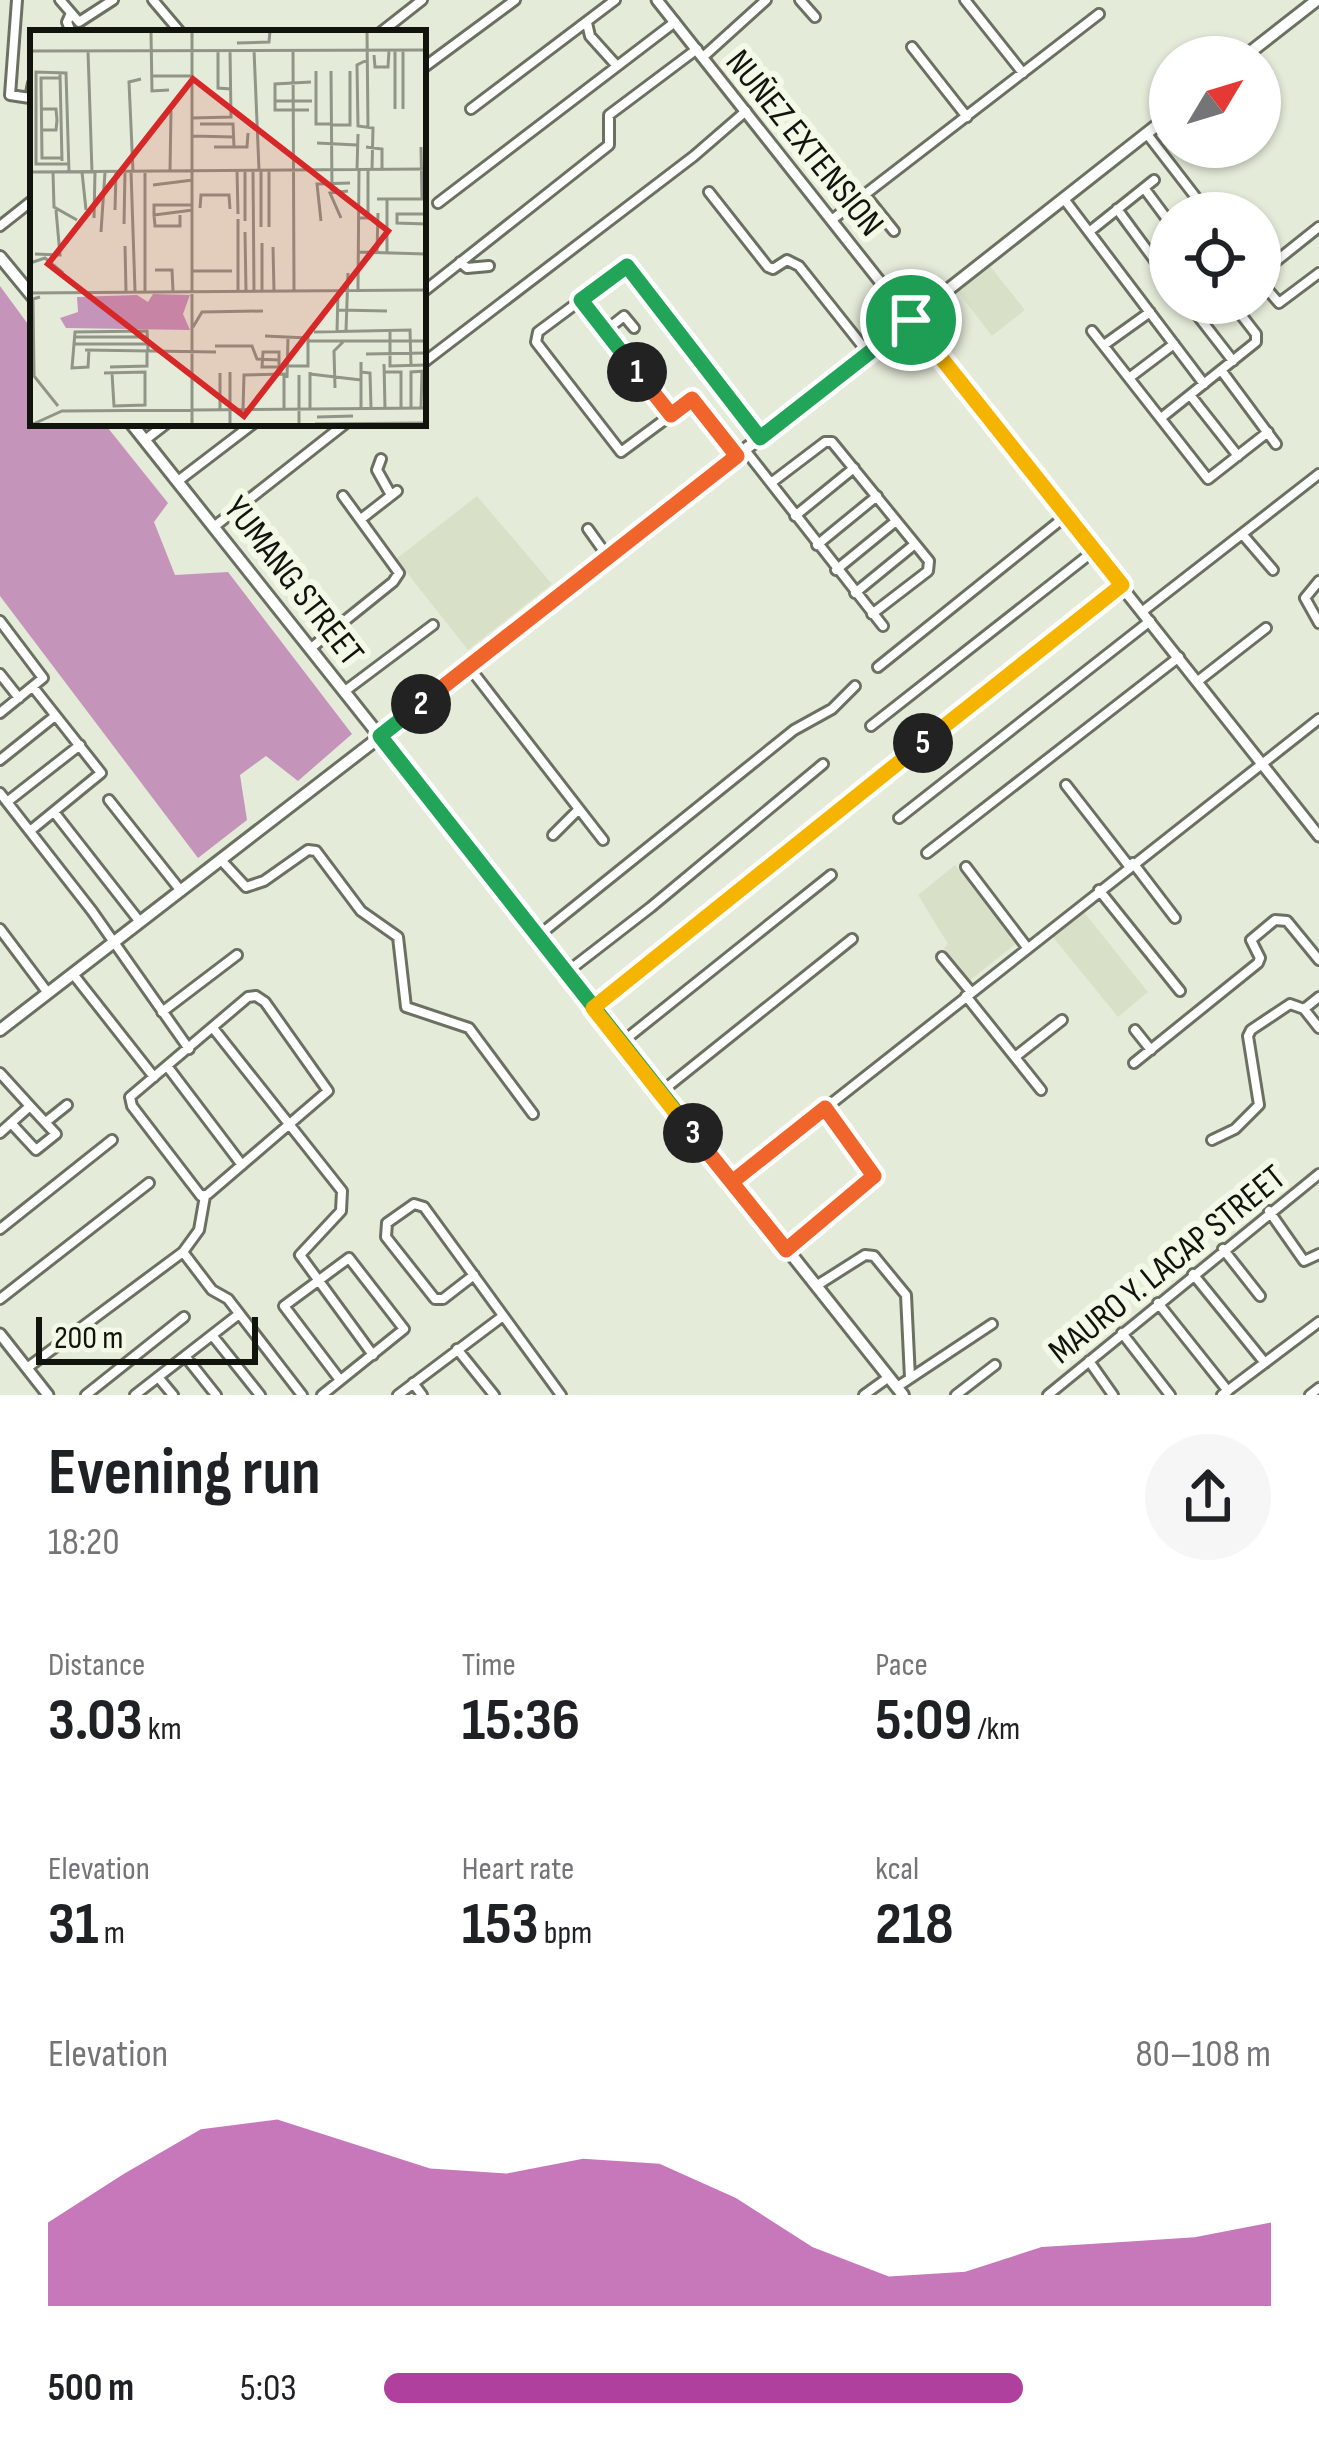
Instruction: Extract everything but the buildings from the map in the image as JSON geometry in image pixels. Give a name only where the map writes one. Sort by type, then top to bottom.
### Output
[{"type":"main road","points":[[1271,36],[1317,0]]},
{"type":"main road","points":[[0,1030],[1147,134]]},
{"type":"main road","points":[[0,257],[30,294]]},
{"type":"main road","name":"YUMANG STREET","points":[[133,426],[896,1386]]},
{"type":"street","points":[[17,0],[10,95],[30,98]]},
{"type":"street","points":[[60,0],[79,22]]},
{"type":"street","points":[[73,30],[112,0]]},
{"type":"street","points":[[153,0],[179,30]]},
{"type":"street","points":[[384,30],[422,0]]},
{"type":"street","points":[[426,66],[515,0]]},
{"type":"street","points":[[471,109],[615,0]]},
{"type":"street","name":"NUÑEZ EXTENSION","points":[[657,0],[1319,836]]},
{"type":"street","points":[[426,290],[609,145],[609,115],[700,53],[766,0]]},
{"type":"street","points":[[800,0],[815,17]]},
{"type":"street","points":[[965,0],[1023,73]]},
{"type":"street","points":[[70,30],[71,13]]},
{"type":"street","points":[[833,219],[1099,14]]},
{"type":"street","points":[[587,21],[590,36],[617,66]]},
{"type":"street","points":[[438,202],[675,22]]},
{"type":"street","points":[[912,47],[967,116]]},
{"type":"street","points":[[426,361],[746,111]]},
{"type":"street","points":[[1147,134],[1192,192]]},
{"type":"street","points":[[1089,232],[1154,180]]},
{"type":"street","points":[[1144,188],[1149,195]]},
{"type":"street","points":[[709,192],[768,268],[787,260],[799,266],[868,353]]},
{"type":"street","points":[[866,195],[894,231]]},
{"type":"street","points":[[1064,199],[1149,311]]},
{"type":"street","points":[[0,226],[30,202]]},
{"type":"street","points":[[1118,209],[1149,251]]},
{"type":"street","points":[[1281,260],[1319,227]]},
{"type":"street","points":[[460,262],[467,268],[489,266]]},
{"type":"street","points":[[760,438],[629,267],[538,332],[536,342],[621,452],[692,399],[771,484],[883,626]]},
{"type":"street","points":[[1281,302],[1319,273]]},
{"type":"street","points":[[581,300],[671,415]]},
{"type":"street","points":[[1104,345],[1149,313]]},
{"type":"street","points":[[605,331],[624,316],[634,328]]},
{"type":"street","points":[[1159,324],[1204,384]]},
{"type":"street","points":[[1204,324],[1233,361]]},
{"type":"street","points":[[1161,418],[1258,338],[1248,324]]},
{"type":"street","points":[[1092,331],[1208,478],[1268,432]]},
{"type":"street","points":[[1129,378],[1174,344]]},
{"type":"street","points":[[1221,370],[1276,444]]},
{"type":"street","points":[[1190,394],[1238,456]]},
{"type":"street","points":[[145,440],[162,426]]},
{"type":"street","points":[[178,482],[250,426]]},
{"type":"street","points":[[214,526],[342,426]]},
{"type":"street","points":[[771,484],[825,442],[835,444],[929,561],[928,571],[872,614]]},
{"type":"street","points":[[361,519],[394,494],[377,470],[380,460]]},
{"type":"street","points":[[795,516],[854,468]]},
{"type":"street","points":[[899,818],[1317,479]]},
{"type":"street","points":[[310,648],[400,573],[343,496]]},
{"type":"street","points":[[817,545],[877,496]]},
{"type":"street","points":[[878,667],[1067,515]]},
{"type":"street","points":[[224,538],[227,517]]},
{"type":"street","points":[[836,570],[896,520]]},
{"type":"street","points":[[588,529],[608,557]]},
{"type":"street","points":[[1243,535],[1273,570]]},
{"type":"street","points":[[855,593],[914,544]]},
{"type":"street","points":[[872,726],[1095,550]]},
{"type":"street","points":[[1319,581],[1305,598],[1319,623]]},
{"type":"street","points":[[593,1008],[1122,585]]},
{"type":"street","points":[[0,621],[42,674],[0,713]]},
{"type":"street","points":[[345,691],[433,625]]},
{"type":"street","points":[[1198,681],[1266,628]]},
{"type":"street","points":[[928,853],[1179,657]]},
{"type":"street","points":[[469,667],[603,840]]},
{"type":"street","points":[[0,674],[20,698]]},
{"type":"street","points":[[538,937],[794,730],[832,709],[855,686]]},
{"type":"street","points":[[30,831],[100,774],[33,687]]},
{"type":"street","points":[[0,760],[55,716]]},
{"type":"street","points":[[732,1182],[1319,719]]},
{"type":"street","points":[[80,745],[3,798],[189,1049]]},
{"type":"street","points":[[566,972],[651,908],[823,764]]},
{"type":"street","points":[[1066,785],[1175,917]]},
{"type":"street","points":[[109,800],[181,891]]},
{"type":"street","points":[[553,835],[578,810]]},
{"type":"street","points":[[54,812],[140,922]]},
{"type":"street","points":[[221,860],[246,887],[264,881],[308,850],[316,850],[361,910],[398,937],[406,1007],[469,1028],[533,1114]]},
{"type":"street","points":[[966,867],[1027,946]]},
{"type":"street","points":[[620,1043],[831,875]]},
{"type":"street","points":[[1099,890],[1180,991]]},
{"type":"street","points":[[1134,1063],[1258,964],[1251,940],[1275,920],[1287,920],[1319,960]]},
{"type":"street","points":[[0,929],[48,993]]},
{"type":"street","points":[[660,1093],[852,939]]},
{"type":"street","points":[[162,1012],[237,955]]},
{"type":"street","points":[[942,957],[1041,1090]]},
{"type":"street","points":[[74,974],[154,1077]]},
{"type":"street","points":[[27,1368],[183,1252],[200,1230],[205,1196],[328,1091],[261,998],[251,996],[132,1093],[130,1102],[198,1195],[205,1196]]},
{"type":"street","points":[[1304,1009],[1319,997]]},
{"type":"street","points":[[1212,1140],[1235,1129],[1258,1105],[1251,1030],[1287,1005],[1304,1009],[1319,1028]]},
{"type":"street","points":[[1015,1057],[1062,1019]]},
{"type":"street","points":[[212,1028],[335,1180],[344,1199],[338,1215],[300,1255],[373,1355]]},
{"type":"street","points":[[1135,1030],[1151,1050]]},
{"type":"street","points":[[167,1066],[242,1165]]},
{"type":"street","points":[[0,1073],[56,1134],[36,1150],[11,1123]]},
{"type":"street","points":[[46,1121],[67,1105]]},
{"type":"street","points":[[0,1132],[30,1106]]},
{"type":"street","points":[[786,1250],[874,1176],[825,1108]]},
{"type":"street","points":[[0,1229],[112,1140]]},
{"type":"street","name":"MAURO Y. LACAP STREET","points":[[1048,1395],[1319,1174]]},
{"type":"street","points":[[0,1299],[149,1183]]},
{"type":"street","points":[[474,1275],[443,1299],[435,1299],[386,1237],[385,1228],[410,1206],[421,1204],[474,1275],[502,1316],[561,1395]]},
{"type":"street","points":[[1269,1211],[1304,1261],[1319,1254]]},
{"type":"street","points":[[1223,1249],[1260,1296]]},
{"type":"street","points":[[183,1252],[212,1290],[224,1295],[302,1395]]},
{"type":"street","points":[[815,1286],[865,1255],[874,1256],[906,1295],[910,1378]]},
{"type":"street","points":[[322,1395],[404,1331],[346,1258],[284,1306],[340,1380]]},
{"type":"street","points":[[1192,1274],[1265,1363]]},
{"type":"street","points":[[1158,1303],[1225,1393],[1319,1322]]},
{"type":"street","points":[[135,1395],[239,1314]]},
{"type":"street","points":[[398,1395],[502,1316]]},
{"type":"street","points":[[86,1395],[184,1317]]},
{"type":"street","points":[[864,1395],[896,1386],[992,1324]]},
{"type":"street","points":[[1122,1333],[1170,1395]]},
{"type":"street","points":[[0,1334],[48,1395]]},
{"type":"street","points":[[212,1335],[260,1395]]},
{"type":"street","points":[[458,1349],[494,1395]]},
{"type":"street","points":[[185,1356],[216,1395]]},
{"type":"street","points":[[1089,1361],[1113,1395]]},
{"type":"street","points":[[956,1395],[995,1365]]},
{"type":"street","points":[[158,1377],[173,1395]]},
{"type":"street","points":[[412,1384],[422,1395]]},
{"type":"street","points":[[1310,1395],[1319,1388]]},
{"type":"shaded area","points":[[990,266],[1025,310],[992,336],[958,292]]},
{"type":"shaded area","points":[[0,286],[30,327],[30,426],[106,426],[168,503],[154,522],[175,575],[228,572],[352,734],[298,781],[266,756],[240,775],[247,820],[198,858],[0,596]]},
{"type":"shaded area","points":[[477,496],[552,584],[468,650],[396,559]]},
{"type":"shaded area","points":[[955,865],[1018,942],[969,981],[944,948],[948,944],[918,895]]},
{"type":"shaded area","points":[[1083,911],[1148,992],[1118,1017],[1052,936]]},
{"type":"route","points":[[911,320],[760,438],[629,267],[581,300],[671,415],[692,399],[737,456],[380,736],[620,1043],[732,1182],[825,1108],[874,1176],[786,1250],[620,1043],[593,1008],[1122,585],[911,320]]}]
